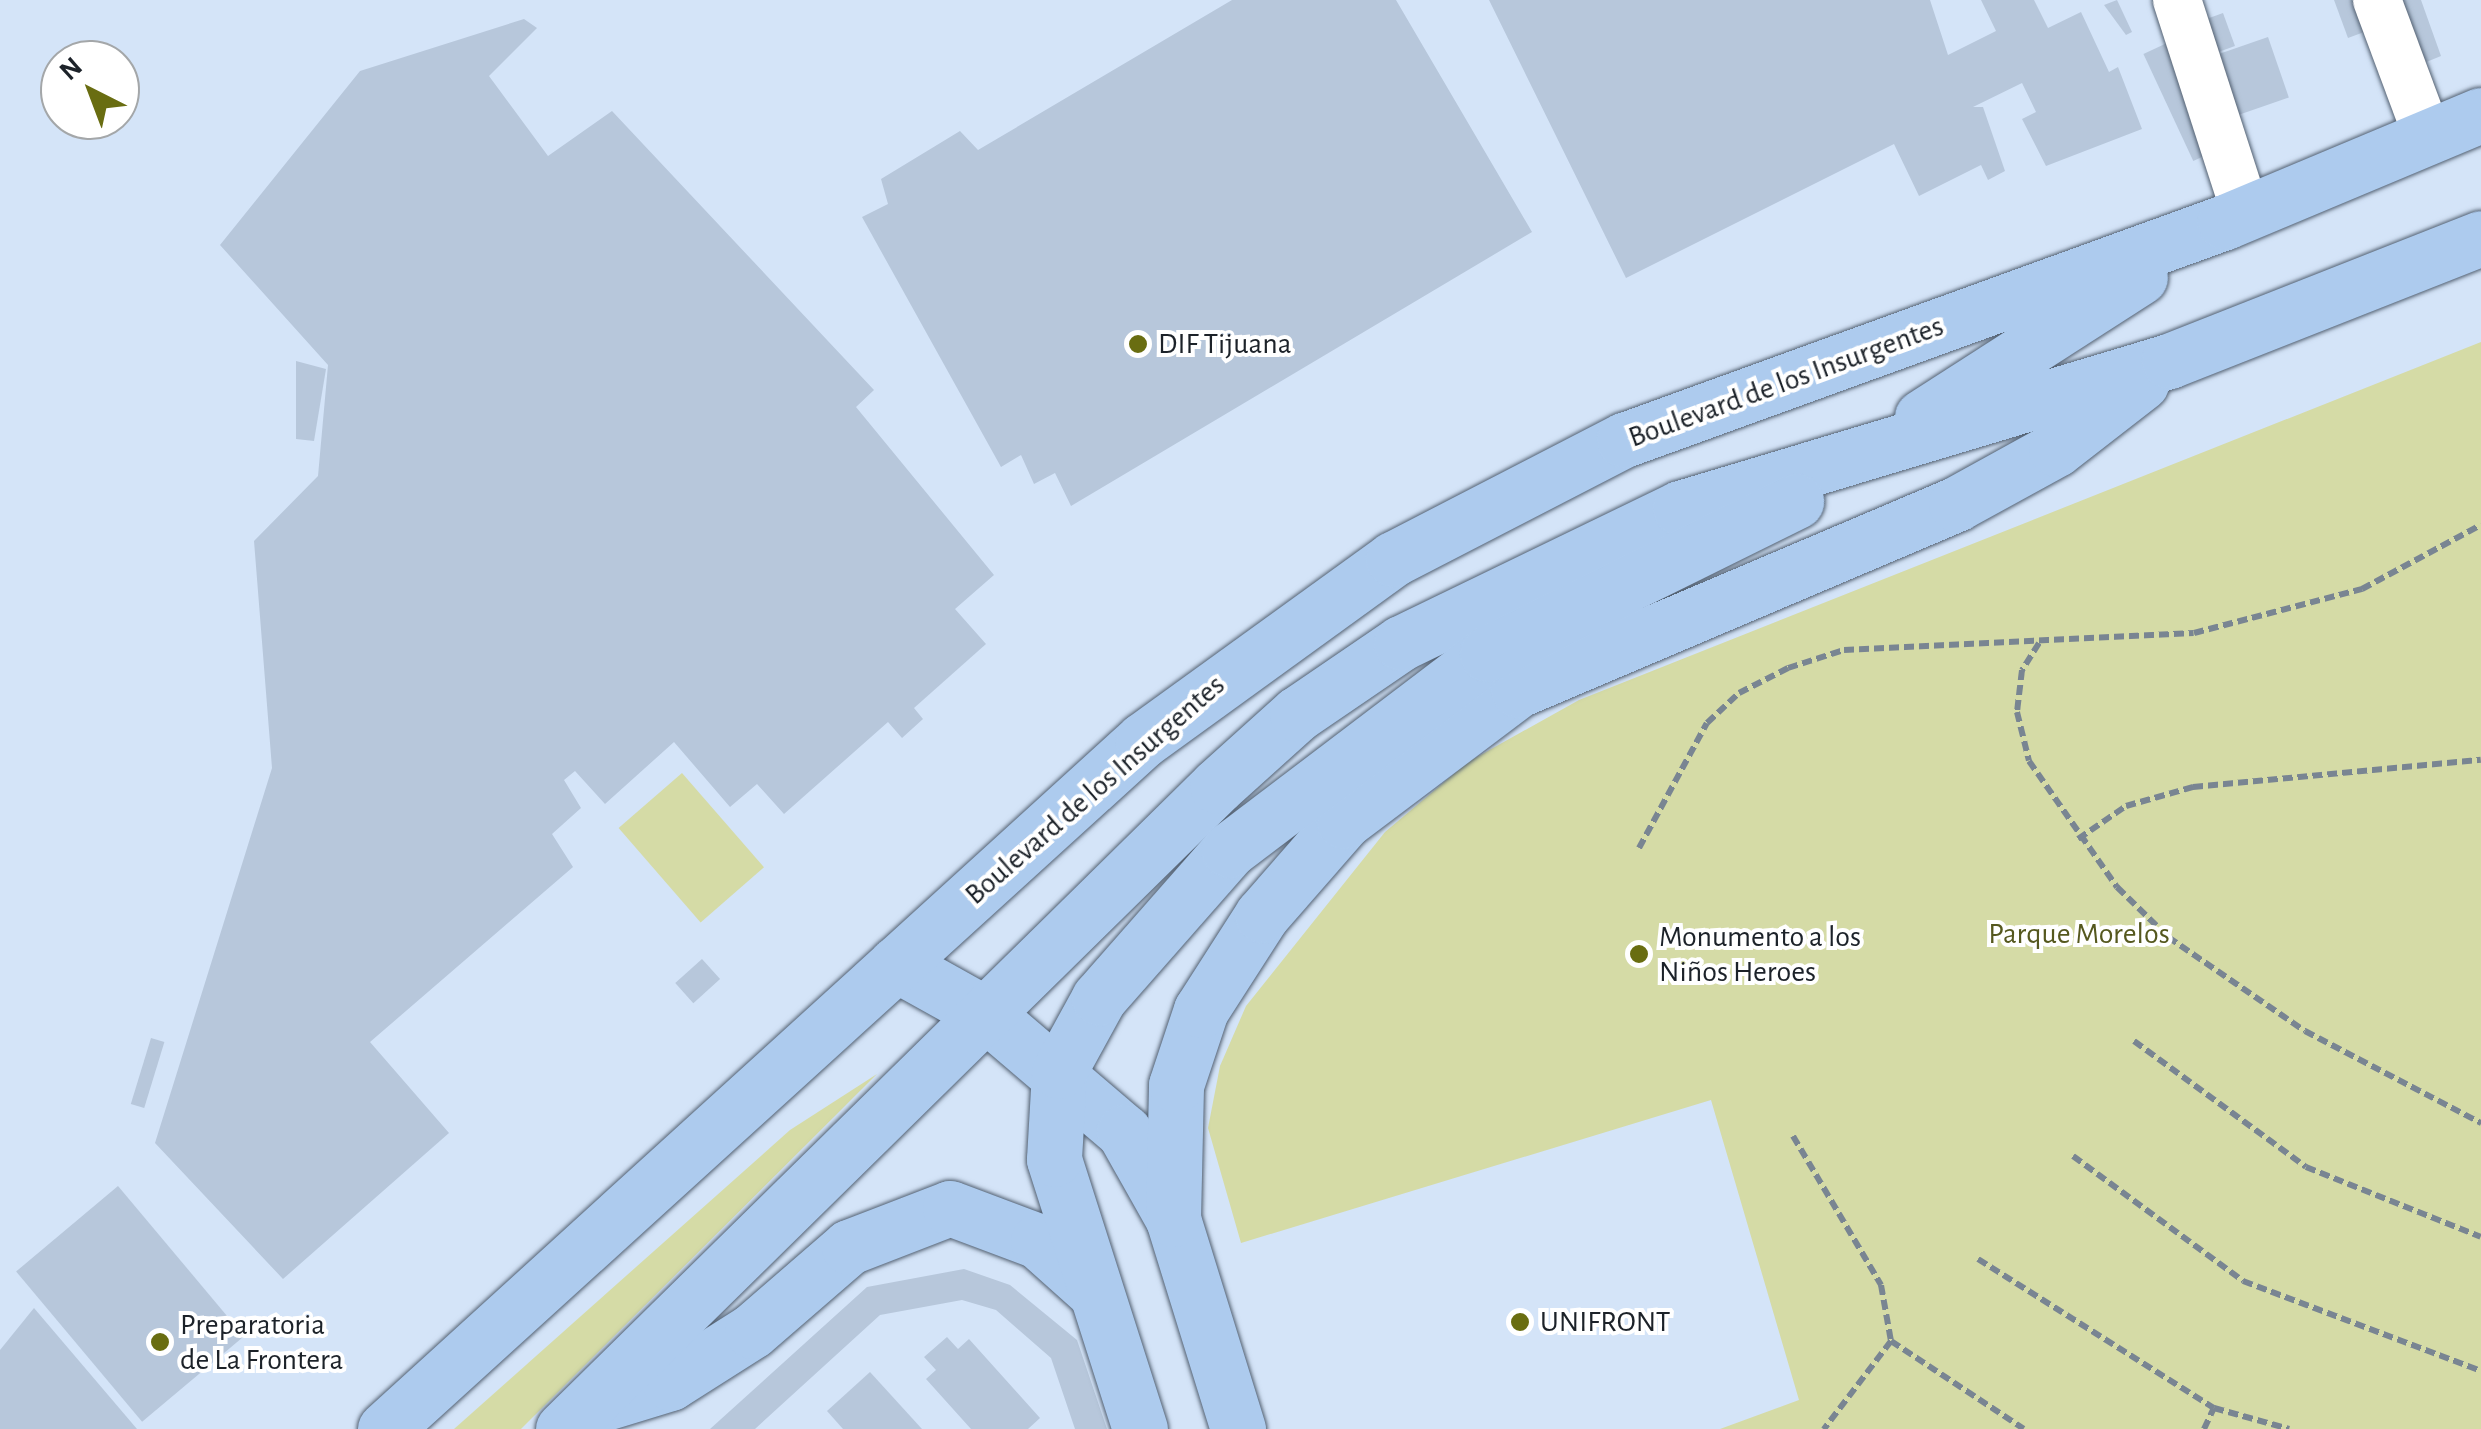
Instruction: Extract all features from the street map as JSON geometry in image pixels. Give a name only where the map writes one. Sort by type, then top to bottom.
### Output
[{"type":"main road","name":"Boulevard de los Insurgentes","points":[[386,1429],[1143,740],[1309,612],[1457,519],[1624,440],[2236,218],[2481,115]]},
{"type":"main road","points":[[1140,1429],[1054,1159],[1060,1071],[1099,998],[1165,913],[1324,772],[1487,654],[1777,512],[2236,218]]},
{"type":"main road","points":[[574,1419],[1297,714],[1402,643],[1680,508],[2169,360],[2481,238]]},
{"type":"main road","points":[[1173,1219],[1176,1086],[1201,1010],[1262,915],[1344,821],[1518,690],[1956,504],[2056,449],[2169,360]]},
{"type":"main road","points":[[896,964],[986,1014],[1060,1071],[1124,1132],[1173,1219],[1238,1429]]},
{"type":"main road","points":[[574,1419],[670,1383],[752,1331],[849,1247],[950,1208],[1038,1241],[1094,1292]]},
{"type":"lane","points":[[2177,0],[2236,218]]},
{"type":"lane","points":[[2377,0],[2428,137]]},
{"type":"path","points":[[1639,848],[1707,723],[1788,668],[1844,650],[2194,633],[2272,616],[2362,589],[2481,525]]},
{"type":"path","points":[[2040,642],[2022,670],[2017,712],[2029,760],[2078,840],[2168,937],[2232,983],[2366,1068],[2481,1124]]},
{"type":"path","points":[[2078,840],[2126,806],[2193,788],[2481,760]]},
{"type":"path","points":[[2134,1041],[2306,1167],[2481,1238]]},
{"type":"path","points":[[1793,1136],[1881,1284],[1892,1341],[2024,1429]]},
{"type":"path","points":[[2073,1156],[2243,1281],[2481,1371]]},
{"type":"path","points":[[1978,1259],[2214,1408],[2290,1429]]},
{"type":"path","points":[[1824,1429],[1892,1341]]},
{"type":"path","points":[[2204,1429],[2214,1408]]},
{"type":"green space","name":"Parque Morelos","points":[[2481,342],[2481,1429],[1720,1429],[1799,1400],[1711,1100],[1241,1243],[1208,1128],[1220,1066],[1246,1006],[1385,832],[1468,762],[1579,700]]},
{"type":"green space","points":[[682,773],[764,867],[701,922],[619,828]]},
{"type":"green space","points":[[877,1074],[521,1429],[454,1429],[790,1130]]},
{"type":"building","name":"DIF Tijuana","points":[[1232,0],[1396,0],[1532,232],[1071,506],[1055,473],[1034,484],[1021,455],[1001,467],[862,217],[888,204],[881,179],[960,131],[978,150]]},
{"type":"building","points":[[1489,0],[1930,0],[1948,55],[1996,31],[1981,0],[2034,0],[2048,28],[2081,12],[2109,72],[2118,67],[2142,129],[2046,166],[2022,119],[2036,112],[2022,83],[1973,107],[1983,107],[2005,171],[1988,180],[1981,165],[1919,196],[1894,144],[1626,278]]},
{"type":"building","points":[[2117,0],[2132,32],[2126,35],[2104,5]]},
{"type":"building","points":[[2334,0],[2374,0],[2383,25],[2348,38]]},
{"type":"building","points":[[2403,0],[2421,0],[2441,56],[2419,65]]},
{"type":"building","points":[[2223,13],[2235,46],[2211,54],[2200,22]]},
{"type":"building","points":[[524,19],[537,28],[489,76],[548,156],[612,111],[874,390],[856,407],[994,575],[955,609],[986,644],[914,708],[923,719],[902,738],[888,722],[784,814],[757,784],[730,807],[674,742],[605,804],[575,771],[564,780],[581,808],[552,834],[573,867],[370,1042],[449,1133],[283,1279],[155,1143],[272,768],[254,541],[318,476],[328,365],[220,245],[360,71]]},
{"type":"building","points":[[2268,37],[2289,98],[2234,116],[2213,56]]},
{"type":"building","points":[[2167,43],[2217,150],[2193,161],[2143,54]]},
{"type":"building","points":[[296,361],[326,369],[314,441],[296,439]]},
{"type":"building","points":[[702,959],[720,979],[693,1003],[675,983]]},
{"type":"building","points":[[151,1038],[164,1042],[144,1108],[131,1104]]},
{"type":"building","points":[[118,1186],[244,1336],[142,1422],[16,1271]]},
{"type":"building","points":[[964,1269],[1010,1285],[1077,1340],[1107,1429],[1075,1429],[1051,1358],[996,1310],[962,1300],[880,1315],[755,1429],[710,1429],[867,1287]]},
{"type":"building","points":[[34,1308],[137,1429],[0,1429],[0,1350]]},
{"type":"building","points":[[947,1337],[958,1349],[969,1339],[1040,1418],[1028,1429],[971,1429],[926,1379],[936,1370],[924,1357]]},
{"type":"building","points":[[870,1372],[922,1429],[843,1429],[827,1411]]},
{"type":"place","name":"DIF Tijuana","points":[[1138,344]]},
{"type":"place","name":"Monumento a los Niños Heroes","points":[[1639,954]]},
{"type":"place","name":"UNIFRONT","points":[[1520,1322]]},
{"type":"place","name":"Preparatoria de La Frontera","points":[[160,1342]]}]
